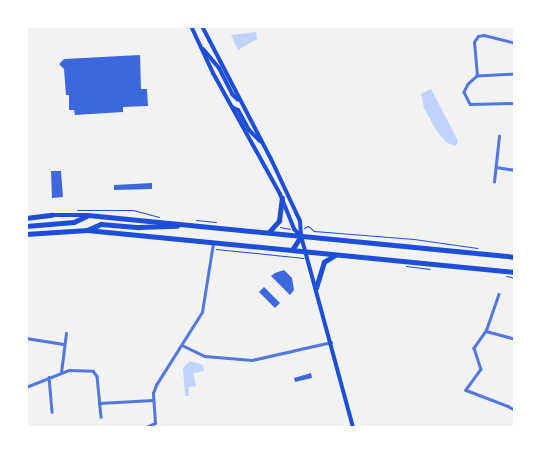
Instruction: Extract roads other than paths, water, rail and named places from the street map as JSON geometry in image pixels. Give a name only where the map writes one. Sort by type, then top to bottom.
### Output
[{"type":"highway","points":[[268,232],[279,221],[282,198]]},
{"type":"highway","points":[[26,218],[52,215],[88,216],[188,224],[515,257]]},
{"type":"highway","points":[[26,226],[74,222],[88,216]]},
{"type":"highway","points":[[87,230],[101,224],[139,227],[188,224]]},
{"type":"highway","points":[[26,234],[87,230],[212,246],[306,251],[515,272]]},
{"type":"highway","points":[[292,250],[302,236]]},
{"type":"highway","points":[[316,288],[324,262],[340,254]]},
{"type":"main road","points":[[191,26],[231,106],[282,198],[294,229],[302,236]]},
{"type":"main road","points":[[202,26],[300,222],[302,236],[353,428]]},
{"type":"main road","points":[[201,48],[219,68],[232,94],[240,102]]},
{"type":"main road","points":[[231,106],[238,110],[249,130],[262,143]]},
{"type":"street","points":[[477,76],[474,42],[478,36],[484,35],[515,43]]},
{"type":"street","points":[[515,74],[477,76],[468,84],[464,92],[470,104],[515,103]]},
{"type":"street","points":[[494,182],[499,136]]},
{"type":"street","points":[[496,167],[515,170]]},
{"type":"street","points":[[144,428],[155,423],[153,400],[156,385],[199,320],[204,305],[212,246]]},
{"type":"street","points":[[499,294],[486,331],[474,348],[481,369],[466,390],[515,410]]},
{"type":"street","points":[[486,331],[515,339]]},
{"type":"street","points":[[61,373],[66,333]]},
{"type":"street","points":[[26,338],[64,344]]},
{"type":"street","points":[[182,345],[205,356],[252,360],[331,342]]},
{"type":"street","points":[[26,387],[69,370],[93,372],[97,376],[101,417]]},
{"type":"street","points":[[49,377],[52,412]]},
{"type":"street","points":[[99,403],[153,400]]},
{"type":"water","points":[[256,32],[257,39],[238,50],[231,35]]},
{"type":"water","points":[[431,89],[458,141],[456,146],[447,143],[436,130],[424,108],[421,94]]},
{"type":"water","points":[[190,361],[203,365],[204,371],[193,373],[196,386],[189,387],[189,396],[185,396],[183,368]]}]
